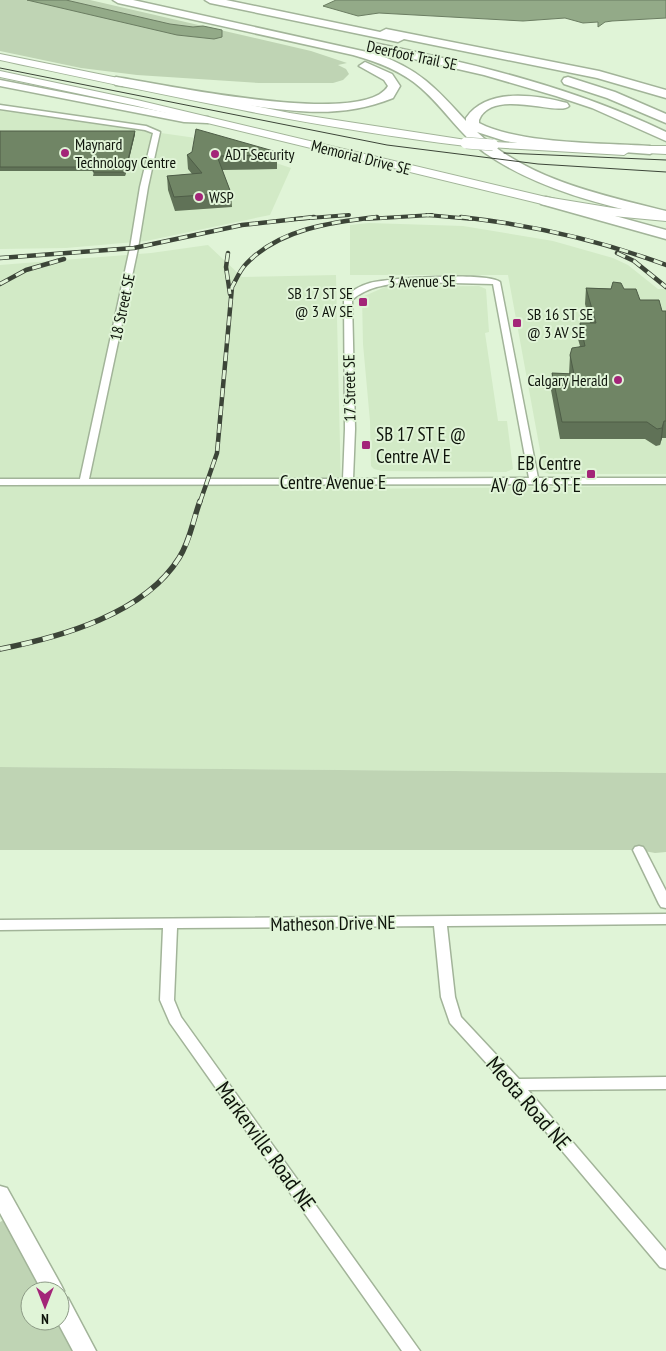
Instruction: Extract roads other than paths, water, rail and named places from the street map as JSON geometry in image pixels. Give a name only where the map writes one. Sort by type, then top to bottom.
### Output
[{"type":"highway","points":[[116,81],[281,106],[328,109],[360,106],[374,102],[389,95],[394,86],[388,77],[345,58],[117,0]]},
{"type":"highway","points":[[117,0],[375,58],[397,67],[416,78],[464,128],[509,162],[581,193],[666,216]]},
{"type":"highway","name":"Deerfoot Trail SE","points":[[149,0],[430,58],[514,79],[589,103],[666,138]]},
{"type":"highway","name":"Deerfoot Trail SE","points":[[210,0],[419,44],[530,70],[610,95],[666,119]]},
{"type":"highway","points":[[215,0],[546,64],[614,79],[666,94]]},
{"type":"highway","points":[[650,150],[519,139],[480,129],[474,125],[472,118],[480,108],[500,102],[524,100],[553,103],[618,126],[666,149]]},
{"type":"highway","name":"Memorial Drive SE","points":[[650,150],[666,149]]},
{"type":"highway","points":[[546,201],[666,235]]},
{"type":"main road","name":"Memorial Drive SE","points":[[0,58],[332,124],[408,136],[493,145],[580,150],[650,150]]},
{"type":"main road","name":"Memorial Drive SE","points":[[0,74],[208,120],[546,201],[613,212],[666,216]]},
{"type":"street","points":[[0,83],[184,119],[208,120]]},
{"type":"street","name":"18 Street SE","points":[[0,107],[146,128],[156,132],[144,187],[133,256],[84,482]]},
{"type":"street","name":"3 Avenue SE","points":[[351,294],[357,289],[381,282],[496,282],[500,290],[534,482]]},
{"type":"street","name":"17 Street SE","points":[[348,481],[350,429],[348,304],[351,294]]},
{"type":"street","name":"Centre Avenue E","points":[[0,482],[666,481]]},
{"type":"street","points":[[639,850],[666,904]]},
{"type":"street","name":"Matheson Drive NE","points":[[0,926],[666,919]]},
{"type":"street","name":"Meota Road NE","points":[[440,922],[448,998],[455,1019],[515,1085],[666,1262]]},
{"type":"street","name":"Markerville Road NE","points":[[170,925],[167,1000],[176,1019],[412,1351]]},
{"type":"street","points":[[515,1085],[666,1083]]},
{"type":"street","points":[[0,1194],[6,1219],[46,1281]]},
{"type":"street","points":[[70,1323],[85,1351]]},
{"type":"tram line","points":[[0,68],[387,145],[538,164],[666,172]]},
{"type":"tram line","points":[[504,153],[666,160]]},
{"type":"railway","points":[[296,219],[349,215]]},
{"type":"railway","points":[[366,219],[429,215]]},
{"type":"railway","points":[[429,215],[472,219]]},
{"type":"railway","points":[[296,219],[314,217]]},
{"type":"railway","points":[[200,502],[217,453],[232,287],[240,272],[259,252],[290,235],[324,225],[377,217]]},
{"type":"railway","points":[[461,217],[514,224],[565,235],[616,248],[666,265]]},
{"type":"railway","points":[[0,258],[134,248],[242,225],[296,219]]},
{"type":"railway","points":[[228,253],[226,267],[230,294]]},
{"type":"railway","points":[[617,253],[634,261],[666,287]]},
{"type":"railway","points":[[0,284],[26,270],[64,259]]},
{"type":"railway","points":[[0,649],[49,638],[74,630],[123,608],[145,594],[164,577],[179,558],[189,538],[200,501]]},
{"type":"place","name":"Maynard Technology Centre","points":[[65,153]]},
{"type":"place","name":"ADT Security","points":[[215,154]]},
{"type":"place","name":"WSP","points":[[199,197]]},
{"type":"place","name":"SB 17 ST SE @ 3 AV SE","points":[[363,302]]},
{"type":"place","name":"SB 16 ST SE @ 3 AV SE","points":[[517,323]]},
{"type":"place","name":"Calgary Herald","points":[[618,380]]},
{"type":"place","name":"SB 17 ST E @ Centre AV E","points":[[366,445]]},
{"type":"place","name":"EB Centre AV @ 16 ST E","points":[[591,474]]}]
